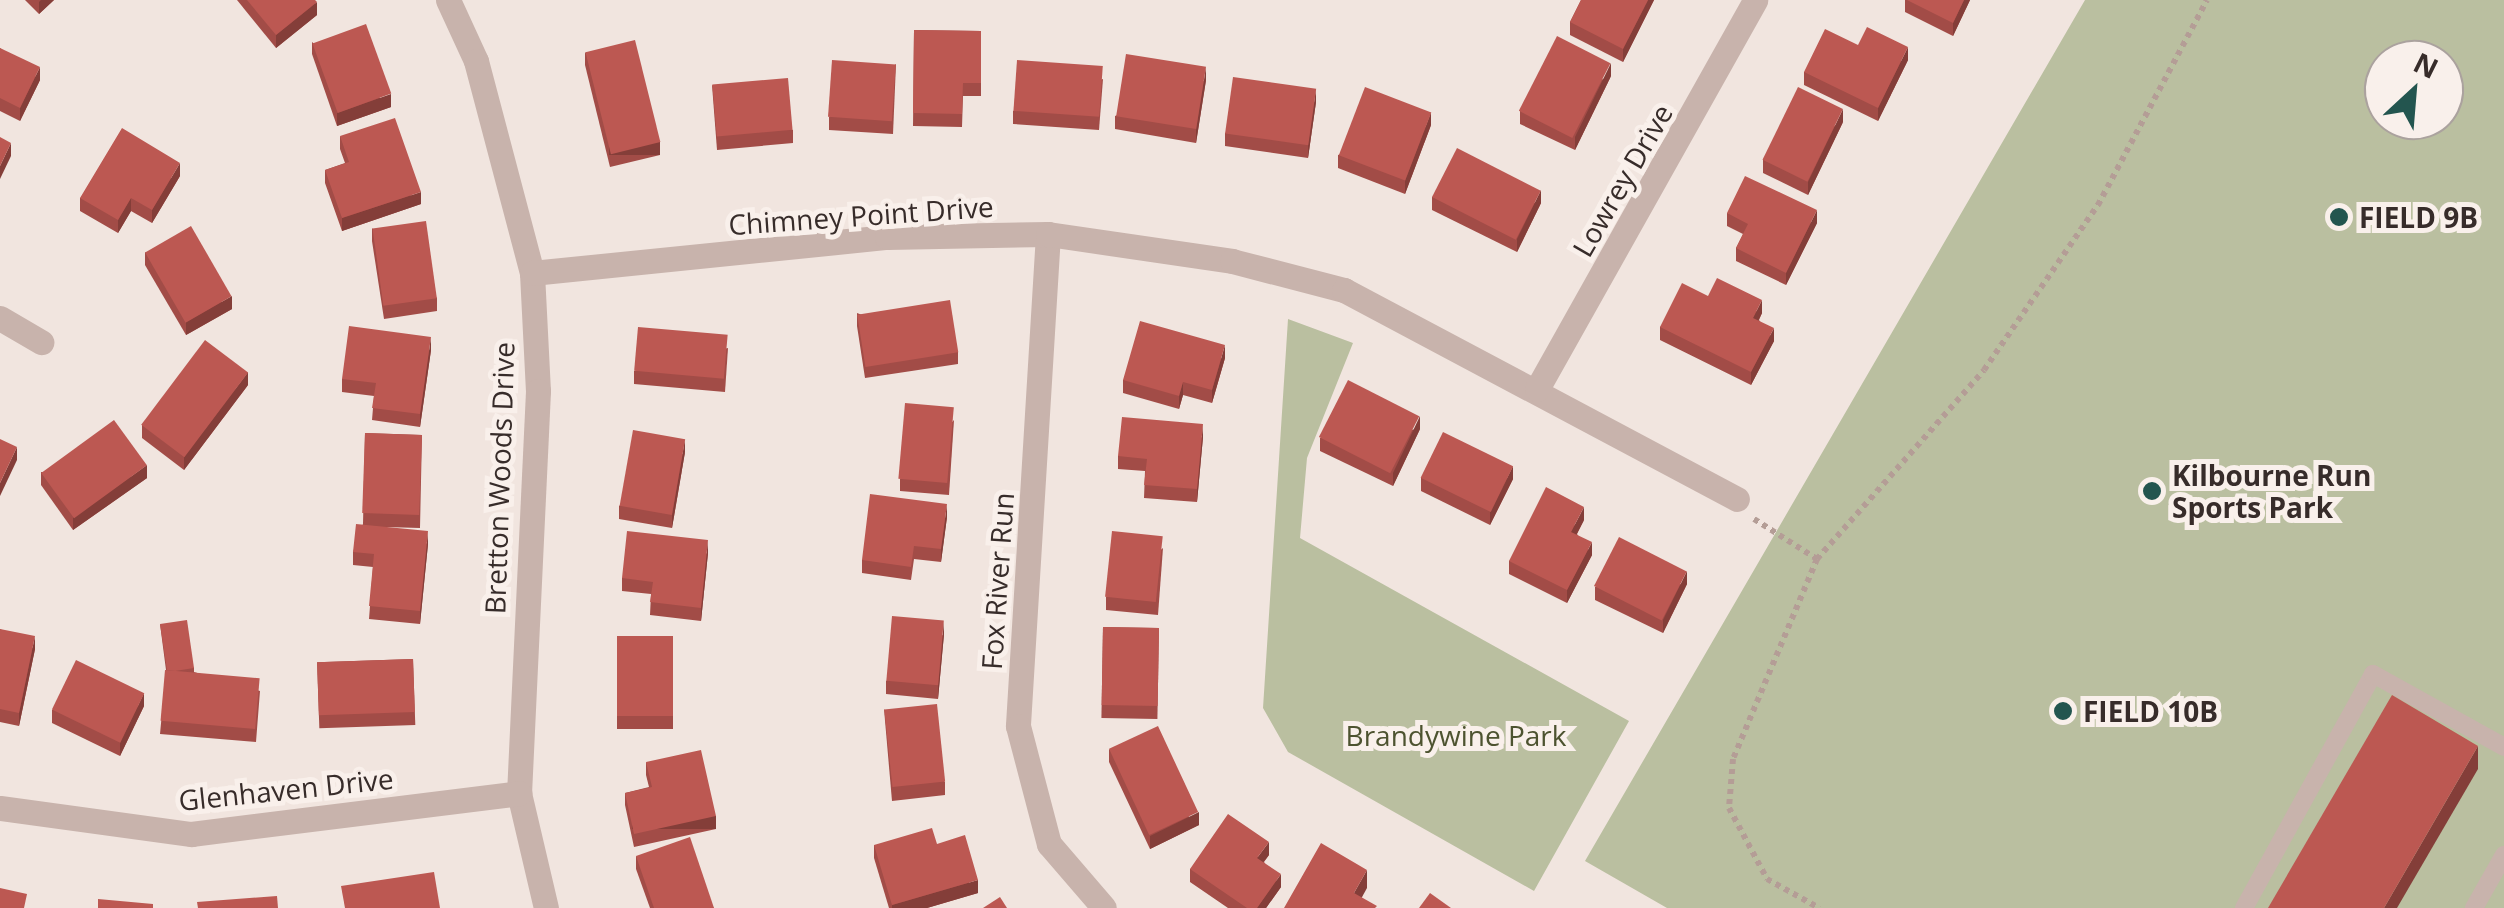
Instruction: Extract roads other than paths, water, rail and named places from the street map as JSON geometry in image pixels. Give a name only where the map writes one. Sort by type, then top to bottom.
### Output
[{"type":"street","name":"Bretton Woods Drive","points":[[448,0],[476,61],[532,273],[538,391],[519,794],[546,908]]},
{"type":"street","name":"Lowrey Drive","points":[[1536,389],[1756,0]]},
{"type":"street","name":"Chimney Point Drive","points":[[532,273],[887,237],[1048,234],[1232,260],[1344,290],[1536,389],[1737,500]]},
{"type":"street","name":"Fox River Run","points":[[1048,234],[1018,726],[1049,844],[1104,908]]},
{"type":"street","points":[[0,318],[40,342]]},
{"type":"street","name":"Glenhaven Drive","points":[[0,808],[191,834],[519,794]]},
{"type":"lane","points":[[2244,908],[2373,674],[2504,747]]},
{"type":"lane","points":[[2474,908],[2504,855]]},
{"type":"place","name":"FIELD 9B","points":[[2339,217]]},
{"type":"place","name":"Kilbourne Run Sports Park","points":[[2152,491]]},
{"type":"place","name":"FIELD 10B","points":[[2063,711]]},
{"type":"park label","name":"Brandywine Park","points":[[1456,735]]}]
